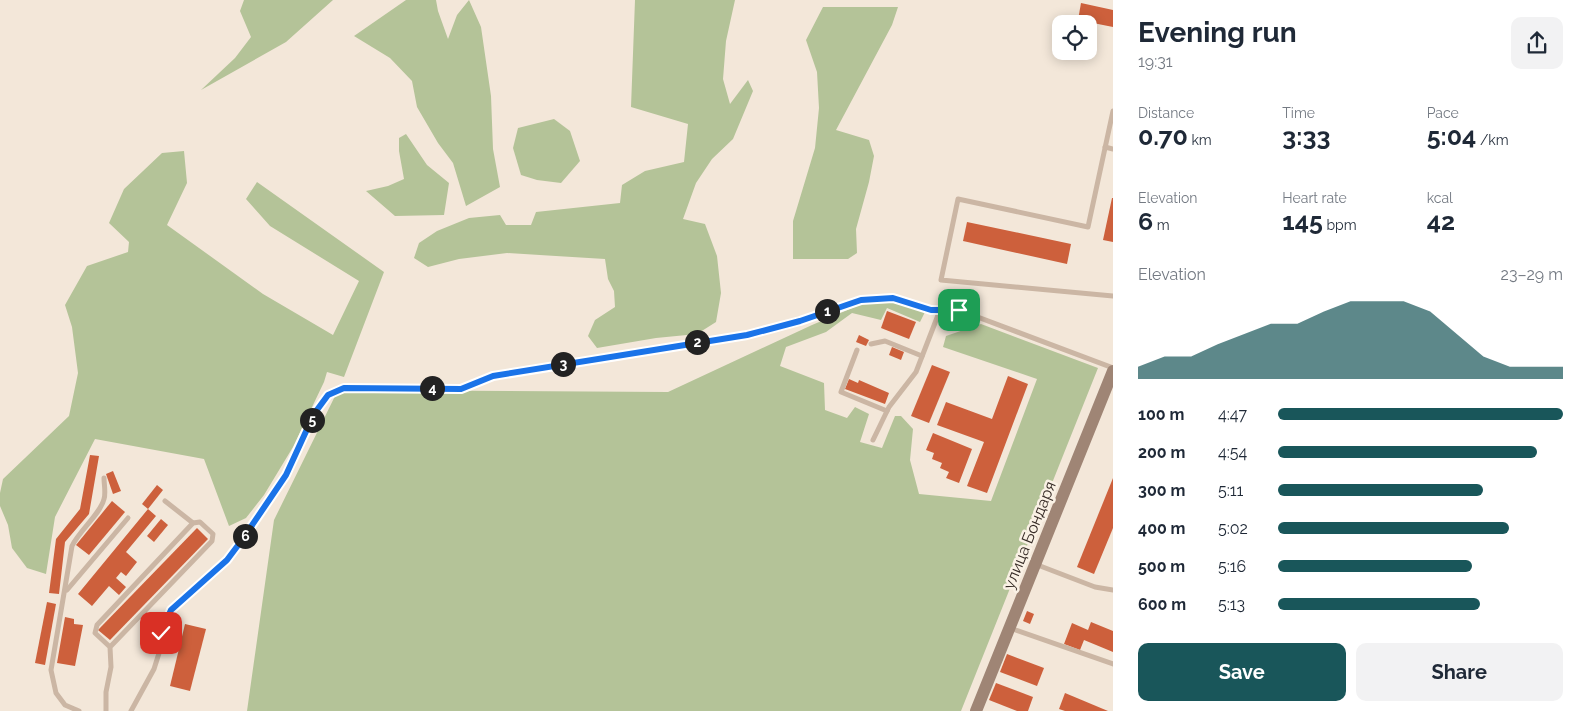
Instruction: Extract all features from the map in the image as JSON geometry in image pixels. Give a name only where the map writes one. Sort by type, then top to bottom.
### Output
[{"type":"main road","name":"улица Бондаря","points":[[976,711],[1113,370]]},
{"type":"lane","points":[[1113,111],[1088,227],[958,199],[941,280],[1113,296]]},
{"type":"lane","points":[[1105,147],[1113,149]]},
{"type":"lane","points":[[131,711],[154,669],[160,650],[161,633],[171,610],[227,560],[286,475],[314,414],[328,395],[344,388],[461,389],[493,376],[747,335],[800,321],[861,300],[893,298],[931,310],[959,310],[1113,370]]},
{"type":"lane","points":[[874,440],[887,411],[916,372],[940,310]]},
{"type":"lane","points":[[871,344],[885,341],[922,356]]},
{"type":"lane","points":[[857,350],[841,392],[887,411]]},
{"type":"lane","points":[[79,711],[65,706],[56,693],[51,670],[72,546],[105,498],[104,478]]},
{"type":"lane","points":[[165,501],[193,523]]},
{"type":"lane","points":[[65,592],[128,518]]},
{"type":"lane","points":[[106,711],[106,692],[111,667],[110,647],[95,633],[97,625],[193,523],[200,522],[213,534],[212,541],[110,647]]},
{"type":"lane","points":[[1035,564],[1095,587],[1113,590]]},
{"type":"lane","points":[[144,612],[161,633]]},
{"type":"lane","points":[[1009,628],[1113,664]]},
{"type":"green space","points":[[244,0],[333,0],[286,42],[201,90],[235,58],[251,37],[240,11]]},
{"type":"green space","points":[[406,0],[436,0],[448,39],[457,15],[469,0],[481,27],[491,96],[493,149],[500,187],[466,206],[453,163],[438,143],[417,107],[412,81],[390,58],[354,36]]},
{"type":"green space","points":[[635,0],[735,0],[726,41],[723,79],[730,104],[748,80],[753,91],[733,139],[712,159],[696,183],[683,219],[705,224],[717,256],[721,293],[716,322],[697,334],[656,338],[597,348],[588,336],[595,320],[615,307],[614,291],[608,279],[605,259],[507,253],[459,259],[428,267],[414,258],[419,243],[437,231],[469,218],[500,215],[506,225],[531,225],[536,212],[620,203],[622,185],[645,171],[684,162],[688,124],[631,107]]},
{"type":"green space","points":[[823,7],[898,7],[892,25],[836,130],[869,140],[874,156],[856,229],[857,253],[848,259],[793,259],[793,221],[815,148],[819,108],[817,72],[806,40]]},
{"type":"green space","points":[[554,119],[570,131],[580,161],[561,183],[537,180],[521,175],[513,148],[518,128]]},
{"type":"green space","points":[[406,134],[427,165],[449,183],[444,215],[395,216],[366,191],[388,186],[404,179],[399,151],[399,138]]},
{"type":"green space","points":[[184,151],[187,183],[167,225],[263,294],[333,335],[359,281],[270,226],[246,199],[257,182],[384,272],[344,377],[327,372],[293,447],[264,495],[246,518],[229,526],[204,459],[95,439],[55,517],[46,574],[27,568],[12,548],[8,525],[0,506],[0,493],[3,479],[69,416],[78,373],[72,327],[65,305],[87,266],[128,252],[129,242],[109,223],[124,189],[162,153]]},
{"type":"green space","points":[[892,300],[926,310],[920,322],[887,308],[881,320],[852,313],[826,332],[786,347],[780,366],[824,383],[825,410],[847,418],[855,407],[869,414],[860,442],[882,448],[895,416],[901,416],[913,429],[910,460],[919,494],[991,501],[1037,379],[943,347],[946,336],[981,324],[1098,368],[961,711],[247,711],[274,520],[338,390],[668,392],[864,303]]},
{"type":"building","points":[[1081,3],[1113,10],[1113,27],[1097,24],[1097,15],[1079,15]]},
{"type":"building","points":[[1113,198],[1113,242],[1103,240]]},
{"type":"building","points":[[967,222],[1071,244],[1067,264],[963,241]]},
{"type":"building","points":[[887,311],[916,322],[909,339],[881,328]]},
{"type":"building","points":[[859,335],[869,340],[866,346],[856,342]]},
{"type":"building","points":[[892,347],[904,352],[901,360],[889,355]]},
{"type":"building","points":[[932,365],[950,372],[929,423],[911,416]]},
{"type":"building","points":[[1008,376],[1028,384],[987,493],[967,486],[984,442],[937,425],[946,402],[992,419]]},
{"type":"building","points":[[849,379],[858,383],[859,380],[889,393],[885,404],[845,389]]},
{"type":"building","points":[[933,433],[972,449],[959,483],[946,478],[949,472],[940,468],[942,463],[932,459],[934,453],[926,450]]},
{"type":"building","points":[[90,455],[99,456],[89,514],[65,542],[59,594],[49,593],[56,539],[80,509]]},
{"type":"building","points":[[113,471],[121,491],[113,494],[106,474]]},
{"type":"building","points":[[1113,478],[1113,528],[1094,574],[1077,567]]},
{"type":"building","points":[[157,485],[163,490],[148,509],[142,504]]},
{"type":"building","points":[[112,501],[125,512],[89,555],[76,545]]},
{"type":"building","points":[[148,509],[156,516],[126,552],[137,562],[126,576],[121,572],[116,578],[126,587],[119,595],[109,586],[92,606],[78,594]]},
{"type":"building","points":[[161,519],[168,525],[154,542],[147,536]]},
{"type":"building","points":[[197,528],[208,539],[110,640],[98,630]]},
{"type":"building","points":[[47,602],[56,604],[45,665],[35,663]]},
{"type":"building","points":[[1027,611],[1034,614],[1030,624],[1023,621]]},
{"type":"building","points":[[65,617],[74,619],[74,624],[83,625],[75,666],[57,663]]},
{"type":"building","points":[[1091,622],[1113,631],[1113,652],[1084,640],[1080,650],[1064,644],[1072,623],[1088,630]]},
{"type":"building","points":[[185,624],[206,629],[190,691],[170,686]]},
{"type":"building","points":[[1007,654],[1044,668],[1037,686],[1000,672]]},
{"type":"building","points":[[996,683],[1033,697],[1028,711],[1017,711],[989,700]]},
{"type":"building","points":[[1065,693],[1108,711],[1065,711],[1059,709]]},
{"type":"route","points":[[161,633],[171,610],[227,560],[242,540],[286,475],[314,414],[328,395],[344,388],[461,389],[493,376],[747,335],[800,321],[861,300],[893,298],[931,310],[959,310]]}]
